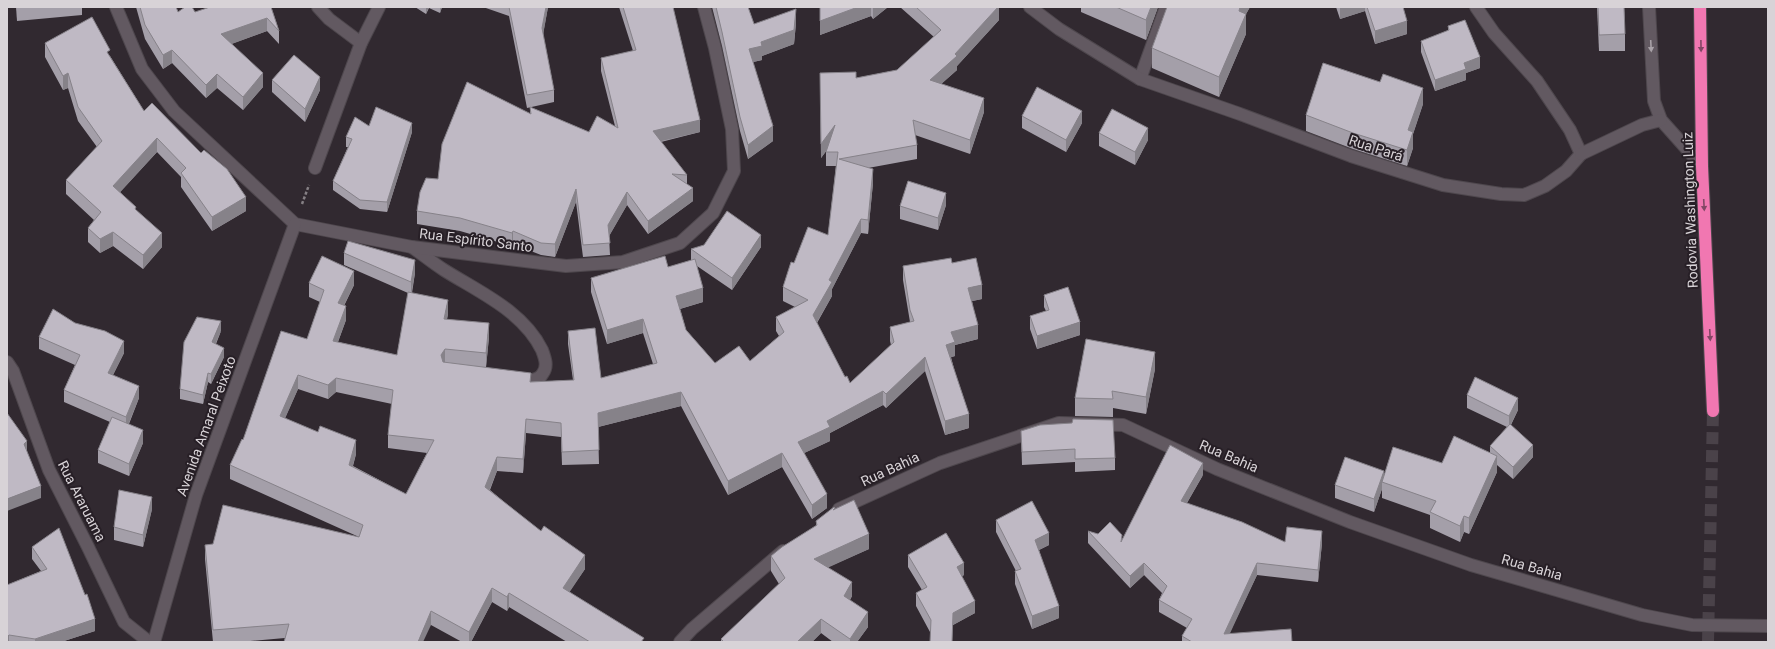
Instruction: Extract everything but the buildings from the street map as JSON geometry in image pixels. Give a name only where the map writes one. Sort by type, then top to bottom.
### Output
[{"type":"highway","name":"Rodovia Washington Luiz","points":[[1700,7],[1702,166],[1713,411]]},
{"type":"street","points":[[116,7],[142,69],[174,111],[295,224]]},
{"type":"street","points":[[318,7],[329,19],[361,43]]},
{"type":"street","points":[[315,168],[361,43],[379,7]]},
{"type":"street","name":"Rua Espírito Santo","points":[[295,224],[412,247],[566,266],[623,262],[680,243],[713,213],[734,171],[732,129],[715,48],[704,7]]},
{"type":"street","name":"Rua Pará","points":[[1030,7],[1058,29],[1140,79],[1240,114],[1351,156],[1443,185],[1501,194],[1524,195],[1545,186],[1566,172],[1581,154]]},
{"type":"street","points":[[1140,79],[1166,7]]},
{"type":"street","points":[[1476,7],[1494,33],[1537,81],[1570,130],[1581,154],[1642,125],[1661,120]]},
{"type":"street","points":[[1649,7],[1654,101],[1661,120],[1702,166]]},
{"type":"street","name":"Avenida Amaral Peixoto","points":[[154,642],[196,495],[295,224]]},
{"type":"street","points":[[412,247],[443,269],[491,298],[524,325],[535,337],[544,355],[546,366],[542,375],[529,380],[500,377]]},
{"type":"street","name":"Rua Araruama","points":[[7,362],[13,371],[49,470],[124,622],[149,642]]},
{"type":"street","name":"Rua Bahia","points":[[831,515],[838,510],[940,463],[1059,423],[1123,425],[1217,469],[1328,513],[1471,564],[1642,615],[1692,625],[1768,626]]},
{"type":"street","points":[[680,642],[692,629],[795,542]]},
{"type":"path","points":[[295,224],[315,168]]},
{"type":"tunnel","points":[[1708,642],[1713,411]]}]
